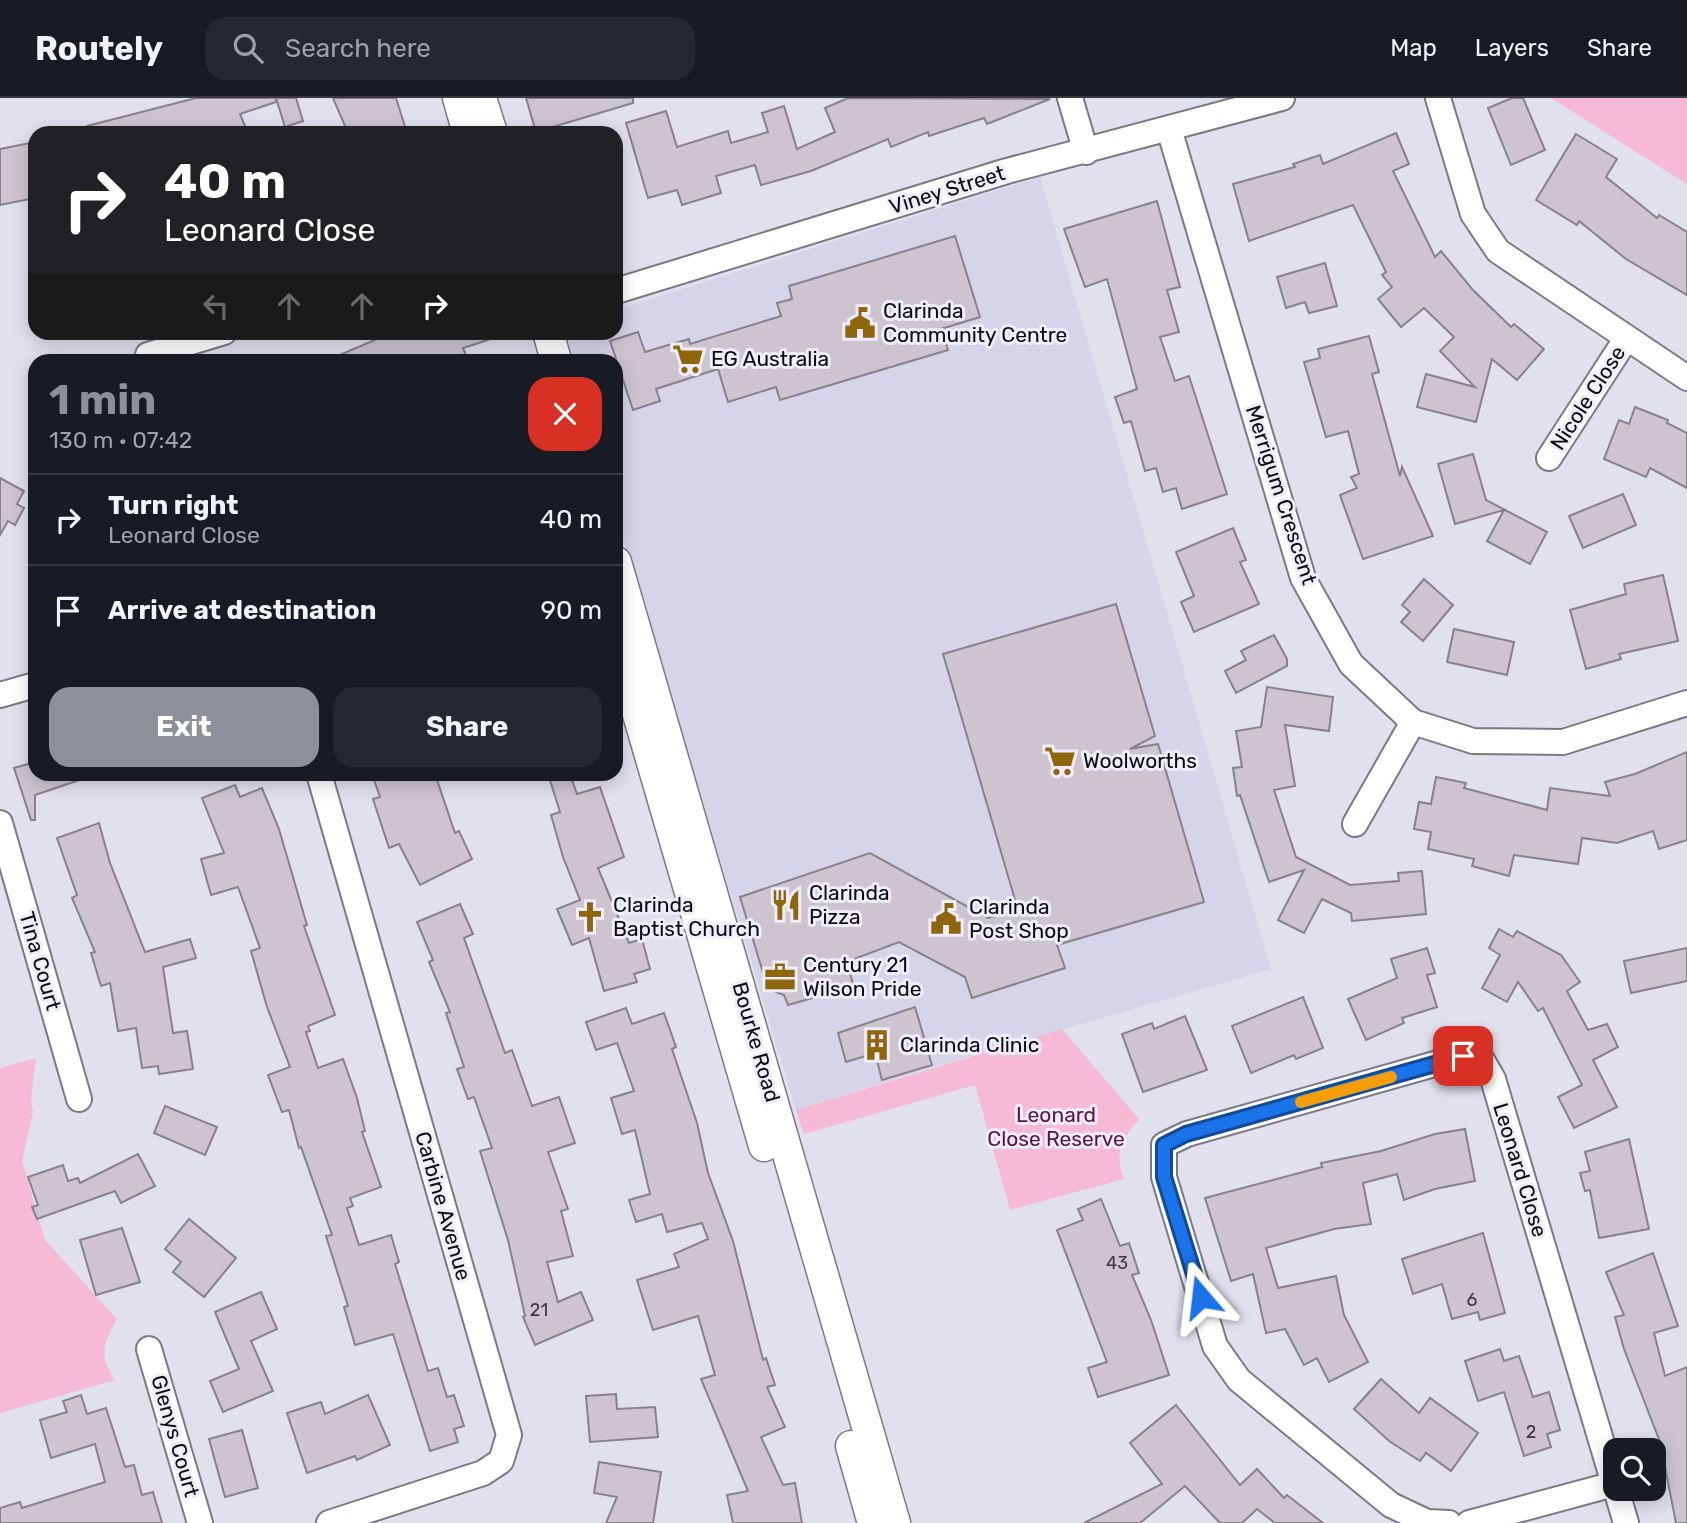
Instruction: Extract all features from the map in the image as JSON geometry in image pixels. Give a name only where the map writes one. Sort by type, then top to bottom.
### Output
[{"type":"main road","points":[[458,98],[466,126]]},
{"type":"main road","points":[[481,98],[490,126]]},
{"type":"main road","name":"Bourke Road","points":[[623,586],[895,1523]]},
{"type":"main road","name":"Bourke Road","points":[[623,663],[873,1523]]},
{"type":"street","points":[[1070,98],[1086,152]]},
{"type":"street","name":"Viney Street","points":[[623,289],[1007,171],[1282,98]]},
{"type":"street","points":[[1438,98],[1474,214],[1498,251],[1687,378]]},
{"type":"street","name":"Merrigum Crescent","points":[[1168,129],[1303,578],[1350,664],[1413,722],[1473,741],[1563,742],[1687,703]]},
{"type":"street","name":"Nicole Close","points":[[1549,458],[1626,339]]},
{"type":"street","points":[[151,354],[198,340]]},
{"type":"street","points":[[0,695],[28,687]]},
{"type":"street","points":[[1355,824],[1413,722]]},
{"type":"street","name":"Carbine Avenue","points":[[321,781],[509,1436],[501,1461],[483,1473],[328,1523]]},
{"type":"street","name":"Tina Court","points":[[0,823],[79,1099]]},
{"type":"street","name":"Leonard Close","points":[[1449,1523],[1427,1522],[1391,1505],[1239,1380],[1216,1346],[1164,1177],[1164,1145],[1186,1134],[1463,1056],[1482,1060],[1493,1080],[1603,1447]]},
{"type":"street","name":"Glenys Court","points":[[149,1349],[200,1523]]},
{"type":"street","points":[[1469,1523],[1603,1490]]},
{"type":"street","name":"Leonard Close","points":[[1619,1501],[1626,1523]]},
{"type":"shaded area","points":[[1040,177],[1271,969],[940,1065],[796,1110],[623,537],[623,354],[572,354],[569,340],[623,340],[623,308]]},
{"type":"green space","points":[[1551,98],[1687,98],[1687,184]]},
{"type":"green space","name":"Leonard Close Reserve","points":[[1062,1029],[1139,1119],[1121,1147],[1120,1161],[1124,1179],[1010,1210],[975,1085],[804,1134],[796,1110]]},
{"type":"green space","points":[[36,1058],[31,1098],[33,1112],[22,1161],[45,1240],[117,1319],[104,1350],[106,1363],[115,1380],[0,1413],[0,1068]]},
{"type":"building","points":[[196,98],[276,98],[276,102],[240,114],[245,126],[87,126]]},
{"type":"building","points":[[276,98],[296,98],[303,121],[285,126]]},
{"type":"building","points":[[333,98],[396,98],[405,126],[345,126]]},
{"type":"building","points":[[526,98],[633,98],[633,103],[556,126],[534,126]]},
{"type":"building","points":[[848,98],[1050,99],[987,124],[984,118],[929,136],[928,132],[891,147],[888,139],[811,171],[761,185],[755,165],[716,176],[721,193],[682,205],[677,190],[648,198],[626,123],[666,111],[677,147],[728,131],[731,143],[768,132],[762,113],[784,106],[797,149],[835,132],[825,108]]},
{"type":"building","points":[[1512,98],[1523,98],[1545,150],[1511,165],[1488,108]]},
{"type":"building","points":[[1396,133],[1409,164],[1393,171],[1435,257],[1441,251],[1472,289],[1511,327],[1514,324],[1544,349],[1517,380],[1492,359],[1476,422],[1417,407],[1426,374],[1475,387],[1440,351],[1454,337],[1424,308],[1401,327],[1378,299],[1392,287],[1382,275],[1386,272],[1353,205],[1249,241],[1233,184],[1295,167],[1293,164],[1320,155],[1323,164]]},
{"type":"building","points":[[1576,134],[1617,159],[1606,177],[1657,218],[1659,215],[1687,232],[1687,295],[1626,259],[1579,221],[1577,225],[1536,200]]},
{"type":"building","points":[[28,143],[28,199],[0,205],[0,149]]},
{"type":"building","points":[[1157,201],[1180,287],[1167,290],[1179,332],[1160,337],[1175,381],[1189,376],[1227,494],[1182,509],[1176,488],[1163,492],[1156,468],[1145,471],[1131,421],[1124,423],[1115,397],[1137,389],[1107,279],[1085,287],[1064,229]]},
{"type":"building","name":"Clarinda Community Centre","points":[[955,236],[980,317],[941,329],[948,350],[780,400],[776,387],[728,402],[718,369],[656,389],[660,401],[633,410],[623,380],[623,354],[614,354],[610,341],[623,340],[623,337],[638,332],[645,352],[689,339],[690,344],[781,316],[777,303],[792,299],[789,286]]},
{"type":"building","points":[[1325,263],[1337,306],[1309,313],[1305,302],[1286,308],[1277,277]]},
{"type":"building","points":[[1369,336],[1379,372],[1372,374],[1400,476],[1402,467],[1433,536],[1363,559],[1340,495],[1357,488],[1351,477],[1359,474],[1348,431],[1326,437],[1304,362],[1320,358],[1318,349]]},
{"type":"building","points":[[375,340],[488,340],[463,348],[466,354],[342,354]]},
{"type":"building","points":[[1635,407],[1668,420],[1667,423],[1687,433],[1687,488],[1650,468],[1646,477],[1604,459],[1619,420],[1629,424]]},
{"type":"building","points":[[1473,454],[1486,500],[1547,532],[1530,564],[1487,541],[1504,510],[1455,524],[1438,464]]},
{"type":"building","points":[[0,478],[24,491],[17,504],[24,508],[15,525],[8,521],[0,535]]},
{"type":"building","points":[[1623,494],[1636,525],[1583,548],[1569,516]]},
{"type":"building","points":[[1233,528],[1246,560],[1240,562],[1259,604],[1194,632],[1181,602],[1194,596],[1176,552]]},
{"type":"building","points":[[1663,575],[1678,641],[1619,654],[1621,659],[1586,669],[1570,610],[1626,594],[1624,584]]},
{"type":"building","points":[[1424,579],[1453,605],[1423,641],[1401,622],[1410,612],[1402,605]]},
{"type":"building","points":[[1116,604],[1155,736],[1130,749],[1158,744],[1204,902],[1057,945],[1065,968],[972,998],[965,977],[899,942],[846,962],[854,986],[788,1005],[784,995],[768,989],[740,897],[870,853],[988,918],[1018,910],[943,654]]},
{"type":"building","points":[[1454,629],[1514,642],[1507,675],[1447,662]]},
{"type":"building","points":[[1274,635],[1287,659],[1287,666],[1236,693],[1225,671],[1246,660],[1241,651]]},
{"type":"building","points":[[1267,687],[1333,697],[1329,731],[1285,725],[1295,786],[1274,790],[1296,857],[1350,885],[1399,881],[1398,873],[1422,871],[1426,914],[1352,921],[1351,913],[1322,899],[1304,933],[1278,920],[1304,870],[1269,882],[1240,795],[1237,796],[1233,768],[1242,767],[1236,731],[1261,727]]},
{"type":"building","points":[[1687,752],[1687,840],[1659,849],[1653,831],[1617,843],[1582,838],[1578,864],[1514,855],[1509,876],[1472,866],[1474,859],[1428,849],[1431,832],[1414,829],[1419,802],[1431,804],[1436,777],[1466,783],[1464,788],[1547,810],[1550,788],[1610,796],[1605,782],[1635,774]]},
{"type":"building","points":[[28,764],[28,781],[76,781],[35,795],[35,820],[31,820],[14,768]]},
{"type":"building","points":[[374,781],[437,781],[455,833],[459,831],[472,859],[420,885],[399,844],[389,848],[373,799],[380,797]]},
{"type":"building","points":[[550,781],[572,781],[577,794],[600,787],[624,857],[598,868],[629,943],[642,939],[650,969],[634,974],[637,982],[604,991],[589,938],[572,945],[557,909],[580,900],[563,857],[551,815],[560,812]]},
{"type":"building","points":[[235,785],[240,797],[262,788],[279,829],[307,925],[304,926],[335,1015],[308,1026],[310,1031],[306,1032],[318,1068],[343,1059],[357,1098],[365,1131],[362,1132],[381,1187],[350,1198],[353,1206],[347,1208],[359,1245],[391,1235],[399,1262],[395,1264],[428,1371],[438,1368],[447,1397],[454,1395],[464,1426],[454,1429],[458,1442],[430,1451],[393,1334],[355,1345],[344,1307],[348,1306],[326,1236],[332,1235],[301,1147],[299,1148],[289,1110],[282,1112],[268,1075],[290,1067],[267,1007],[251,951],[260,948],[238,887],[211,895],[201,859],[224,853],[202,798]]},
{"type":"building","points":[[99,823],[110,863],[145,952],[190,939],[196,958],[163,967],[173,1033],[187,1031],[193,1069],[159,1074],[158,1066],[142,1068],[136,1028],[118,1031],[110,983],[101,986],[91,953],[95,952],[72,898],[77,895],[57,838]]},
{"type":"building","points":[[460,904],[473,934],[464,938],[505,1053],[512,1050],[532,1106],[559,1097],[575,1143],[548,1152],[568,1209],[561,1211],[573,1256],[547,1262],[558,1302],[581,1292],[593,1320],[535,1345],[523,1317],[525,1316],[508,1240],[480,1151],[492,1148],[474,1097],[468,1099],[457,1069],[464,1067],[446,1013],[450,1012],[429,962],[433,960],[417,922]]},
{"type":"building","points":[[1499,929],[1513,937],[1517,931],[1561,955],[1580,982],[1567,991],[1588,1030],[1607,1024],[1618,1047],[1593,1060],[1617,1107],[1574,1128],[1558,1097],[1582,1085],[1543,1008],[1538,1011],[1518,982],[1507,1002],[1482,988],[1500,955],[1489,948]]},
{"type":"building","points":[[1427,948],[1435,973],[1427,975],[1437,1007],[1402,1018],[1404,1023],[1366,1040],[1348,999],[1397,978],[1391,959]]},
{"type":"building","points":[[1687,948],[1687,981],[1631,993],[1624,961]]},
{"type":"building","points":[[1303,997],[1323,1048],[1296,1059],[1294,1055],[1251,1073],[1232,1026]]},
{"type":"building","name":"Clarinda Clinic","points":[[915,1007],[932,1065],[882,1080],[875,1053],[846,1062],[838,1033]]},
{"type":"building","points":[[626,1008],[632,1024],[664,1013],[676,1047],[672,1049],[697,1123],[708,1173],[733,1241],[763,1360],[766,1358],[775,1385],[767,1387],[785,1427],[761,1437],[783,1485],[795,1483],[802,1523],[733,1523],[727,1495],[748,1491],[701,1379],[715,1375],[698,1316],[653,1330],[637,1280],[679,1267],[674,1254],[708,1239],[702,1223],[667,1232],[662,1214],[636,1222],[629,1200],[650,1194],[635,1130],[622,1134],[611,1098],[634,1091],[617,1043],[596,1050],[586,1022]]},
{"type":"building","points":[[1185,1016],[1207,1070],[1143,1092],[1122,1034],[1152,1023],[1154,1029]]},
{"type":"building","points":[[165,1106],[217,1127],[205,1155],[154,1133]]},
{"type":"building","points":[[1465,1129],[1475,1181],[1435,1189],[1404,1200],[1397,1174],[1363,1183],[1371,1224],[1334,1229],[1266,1248],[1278,1288],[1336,1276],[1344,1315],[1368,1362],[1329,1382],[1317,1358],[1304,1365],[1285,1329],[1266,1333],[1253,1274],[1231,1281],[1205,1198],[1322,1167],[1321,1163],[1381,1151],[1435,1134]]},
{"type":"building","points":[[1629,1139],[1649,1229],[1599,1238],[1590,1190],[1585,1191],[1580,1173],[1590,1171],[1585,1152]]},
{"type":"building","points":[[138,1154],[155,1186],[121,1203],[115,1191],[37,1219],[32,1207],[38,1205],[28,1177],[63,1165],[68,1181],[78,1178],[80,1183]]},
{"type":"building","points":[[1101,1199],[1120,1246],[1129,1243],[1139,1273],[1132,1275],[1151,1320],[1169,1375],[1098,1397],[1088,1368],[1107,1362],[1057,1230],[1083,1220],[1078,1209]]},
{"type":"building","points":[[189,1219],[236,1258],[204,1297],[173,1272],[181,1262],[165,1249]]},
{"type":"building","points":[[122,1228],[140,1282],[96,1295],[80,1240]]},
{"type":"building","points":[[1483,1233],[1505,1313],[1480,1320],[1478,1312],[1452,1319],[1442,1284],[1413,1294],[1402,1259]]},
{"type":"building","points":[[1653,1253],[1678,1326],[1654,1333],[1665,1376],[1687,1367],[1687,1523],[1676,1523],[1666,1472],[1666,1438],[1658,1438],[1624,1349],[1615,1317],[1624,1315],[1606,1272]]},
{"type":"building","points":[[261,1292],[277,1329],[251,1341],[273,1391],[223,1412],[210,1381],[239,1369],[215,1312]]},
{"type":"building","points":[[1500,1349],[1504,1361],[1519,1356],[1533,1397],[1549,1392],[1560,1430],[1547,1434],[1551,1447],[1524,1456],[1504,1392],[1478,1401],[1465,1361]]},
{"type":"building","points":[[1381,1379],[1419,1413],[1430,1398],[1478,1433],[1451,1471],[1426,1453],[1420,1461],[1389,1441],[1354,1409]]},
{"type":"building","points":[[616,1394],[617,1409],[655,1407],[658,1437],[590,1442],[586,1396]]},
{"type":"building","points":[[81,1395],[87,1414],[106,1408],[125,1467],[134,1465],[142,1495],[153,1492],[162,1523],[0,1523],[0,1508],[20,1502],[22,1508],[105,1482],[95,1444],[51,1458],[40,1420],[67,1412],[63,1401]]},
{"type":"building","points":[[368,1395],[390,1445],[357,1460],[355,1456],[307,1473],[287,1413],[321,1402],[325,1414]]},
{"type":"building","points":[[1176,1405],[1240,1485],[1257,1469],[1284,1498],[1287,1495],[1323,1523],[1275,1523],[1257,1509],[1242,1523],[1220,1523],[1185,1486],[1140,1523],[1084,1523],[1162,1484],[1130,1443]]},
{"type":"building","points":[[242,1430],[258,1488],[225,1497],[209,1439]]},
{"type":"building","points":[[599,1462],[661,1472],[653,1523],[606,1523],[617,1497],[594,1493]]},
{"type":"slow traffic","points":[[1301,1102],[1391,1077]]},
{"type":"place","name":"Clarinda Community Centre","points":[[860,323]]},
{"type":"place","name":"EG Australia","points":[[688,359]]},
{"type":"place","name":"Woolworths","points":[[1060,761]]},
{"type":"place","name":"Clarinda Pizza","points":[[786,905]]},
{"type":"place","name":"Clarinda Baptist Church","points":[[590,917]]},
{"type":"place","name":"Clarinda Post Shop","points":[[946,919]]},
{"type":"place","name":"Century 21 Wilson Pride","points":[[780,977]]},
{"type":"place","name":"Clarinda Clinic","points":[[877,1045]]},
{"type":"route","points":[[1201,1297],[1164,1177],[1164,1145],[1186,1134],[1463,1056]]}]
